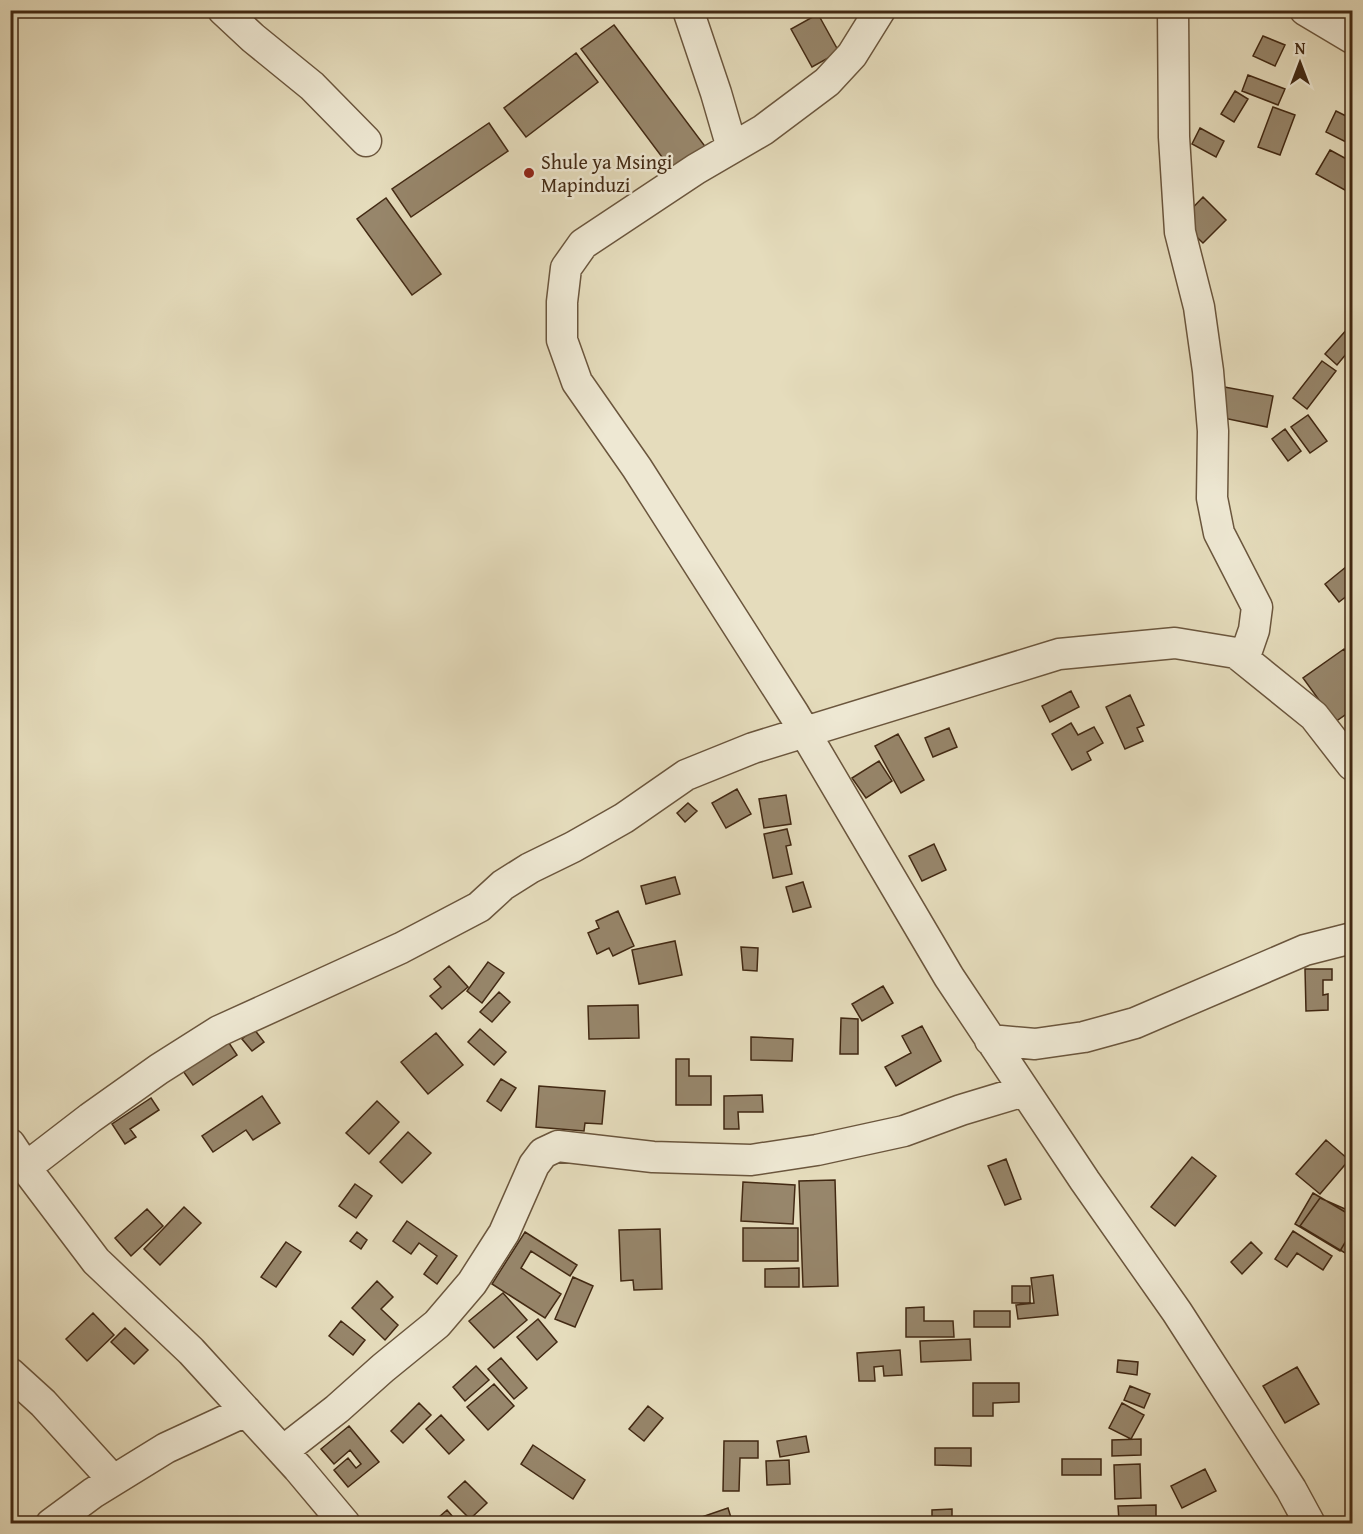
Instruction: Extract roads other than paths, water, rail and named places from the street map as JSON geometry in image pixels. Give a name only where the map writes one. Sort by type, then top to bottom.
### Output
[{"type":"street","points":[[223,10],[253,38],[312,86],[366,141]]},
{"type":"street","points":[[687,10],[716,93],[732,148]]},
{"type":"street","points":[[880,10],[852,55],[827,82],[763,130],[696,169],[583,244],[566,268],[561,303],[562,340],[577,382],[637,468],[805,731],[949,977],[1085,1181],[1178,1312],[1291,1489],[1310,1524]]},
{"type":"street","points":[[1173,10],[1174,137],[1180,232],[1199,307],[1208,371],[1213,431],[1212,498],[1219,533],[1257,607],[1254,630],[1244,659]]},
{"type":"street","points":[[1305,10],[1353,38]]},
{"type":"street","points":[[345,1524],[283,1451],[191,1351],[96,1261],[18,1156],[219,1031],[401,948],[479,907],[503,885],[624,818],[686,775],[753,747],[1059,654],[1175,643],[1236,652],[1314,716],[1353,765]]},
{"type":"street","points":[[990,1040],[1035,1044],[1084,1037],[1135,1023],[1305,950],[1353,938]]},
{"type":"street","points":[[283,1451],[337,1409],[437,1324],[472,1283],[504,1233],[534,1165],[543,1153],[558,1146],[653,1157],[751,1160],[817,1150],[904,1131],[961,1110],[1024,1091]]},
{"type":"street","points":[[10,1373],[43,1403],[113,1480]]},
{"type":"street","points":[[51,1524],[113,1480],[166,1448],[246,1411]]},
{"type":"place","name":"Shule ya Msingi Mapinduzi","points":[[529,173]]}]
